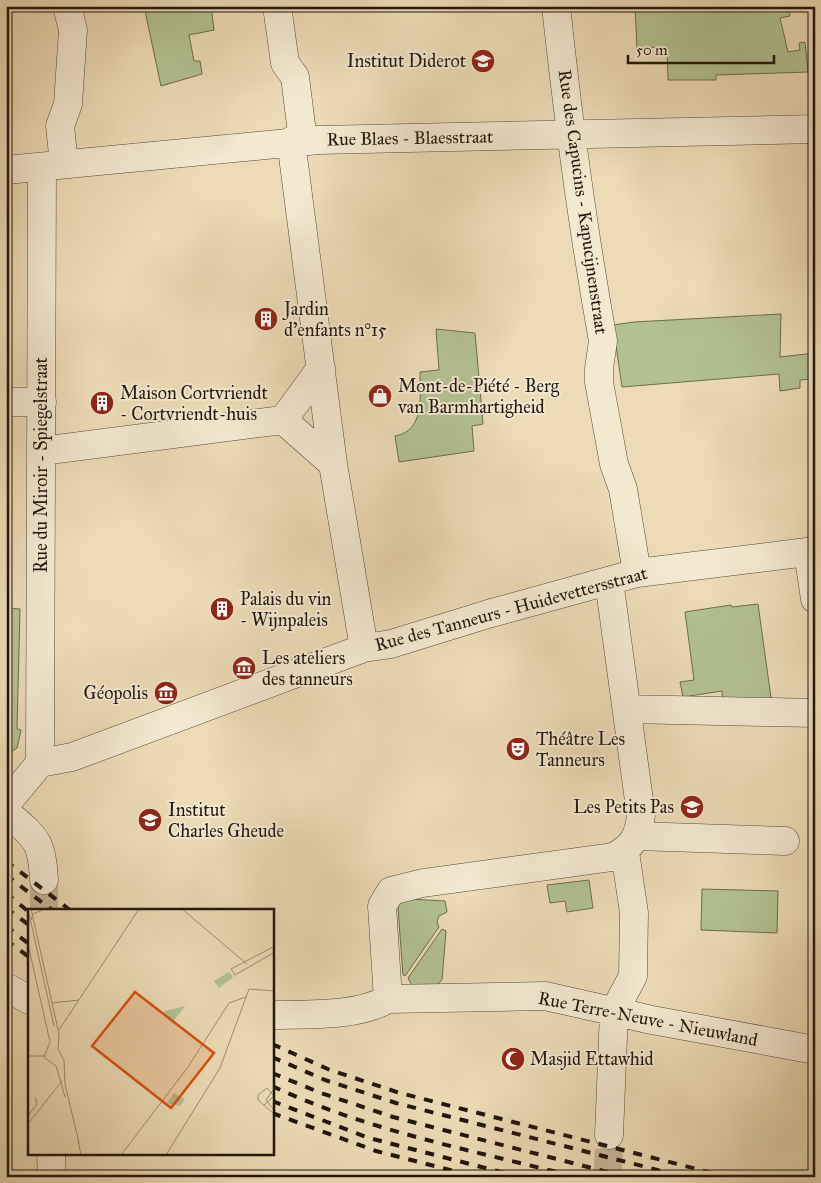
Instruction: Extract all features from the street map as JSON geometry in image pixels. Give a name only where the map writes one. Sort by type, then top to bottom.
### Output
[{"type":"street","name":"Rue du Miroir - Spiegelstraat","points":[[40,763],[42,402],[53,165],[60,126],[68,104],[73,30],[66,6]]},
{"type":"street","points":[[277,6],[286,63],[295,77],[297,141],[321,368],[333,464],[364,648]]},
{"type":"street","name":"Rue des Capucins - Kapucijnenstraat","points":[[556,6],[571,134],[603,340],[599,369],[600,382],[614,464],[623,489],[637,574]]},
{"type":"street","name":"Rue Blaes - Blaesstraat","points":[[6,170],[297,141],[815,129]]},
{"type":"street","points":[[42,451],[283,420],[321,368]]},
{"type":"street","points":[[6,402],[42,402]]},
{"type":"street","points":[[283,420],[333,464]]},
{"type":"street","points":[[811,552],[815,599]]},
{"type":"street","name":"Rue des Tanneurs - Huidevettersstraat","points":[[40,763],[72,757],[364,648],[391,644],[488,614],[637,574],[811,552]]},
{"type":"street","points":[[609,582],[641,815],[631,845],[634,913],[633,976],[614,1012],[609,1135]]},
{"type":"street","points":[[627,709],[815,712]]},
{"type":"street","points":[[6,804],[40,763]]},
{"type":"street","points":[[6,812],[38,841],[43,860],[44,880]]},
{"type":"street","points":[[388,999],[382,906],[391,891],[423,883],[604,859],[631,845],[784,841]]},
{"type":"street","name":"Rue Terre-Neuve - Nieuwland","points":[[274,1015],[361,1010],[376,1006],[388,999],[545,996],[614,1012],[815,1050]]},
{"type":"street","points":[[51,1156],[52,1177]]},
{"type":"green space","points":[[144,6],[211,6],[214,30],[189,35],[194,61],[200,61],[202,74],[161,86]]},
{"type":"green space","points":[[635,6],[787,6],[790,16],[780,18],[788,52],[800,50],[799,43],[805,42],[808,72],[716,75],[716,80],[668,80],[667,47],[637,48]]},
{"type":"green space","points":[[781,314],[780,357],[815,353],[815,379],[800,380],[800,388],[780,391],[779,374],[622,387],[613,325],[634,322]]},
{"type":"green space","points":[[436,329],[475,333],[483,424],[472,426],[474,451],[399,462],[395,436],[405,433],[416,420],[420,401],[420,372],[439,370]]},
{"type":"green space","points":[[758,604],[772,705],[723,705],[722,691],[683,697],[680,682],[694,680],[685,612],[731,605],[732,607]]},
{"type":"green space","points":[[6,608],[20,609],[17,729],[21,730],[17,748],[6,755]]},
{"type":"green space","points":[[589,880],[593,908],[567,912],[565,901],[550,903],[547,885]]},
{"type":"green space","points":[[702,889],[778,891],[777,933],[701,930]]},
{"type":"green space","points":[[407,899],[445,901],[447,912],[439,916],[437,922],[439,927],[405,976],[403,975],[398,908],[399,903]]},
{"type":"green space","points":[[442,929],[446,931],[442,980],[437,985],[413,988],[408,978]]},
{"type":"tunnel","points":[[44,880],[44,909]]},
{"type":"tunnel","points":[[608,1177],[609,1135]]},
{"type":"railway","points":[[6,861],[69,909]]},
{"type":"railway","points":[[6,875],[51,909]]},
{"type":"railway","points":[[6,893],[28,911]]},
{"type":"railway","points":[[6,908],[28,924]]},
{"type":"railway","points":[[6,926],[28,943]]},
{"type":"railway","points":[[6,940],[28,956]]},
{"type":"railway","points":[[274,1045],[330,1070],[400,1093],[728,1177]]},
{"type":"railway","points":[[274,1058],[325,1080],[396,1103],[685,1177]]},
{"type":"railway","points":[[274,1074],[321,1093],[393,1117],[627,1177]]},
{"type":"railway","points":[[274,1087],[308,1102],[384,1128],[577,1177]]},
{"type":"railway","points":[[274,1102],[369,1138],[520,1177]]},
{"type":"railway","points":[[274,1114],[376,1151],[477,1177]]},
{"type":"place","name":"Institut Diderot","points":[[483,61]]},
{"type":"place","name":"Jardin d'enfants n°15","points":[[266,319]]},
{"type":"place","name":"Mont-de-Piété - Berg van Barmhartigheid","points":[[380,396]]},
{"type":"place","name":"Maison Cortvriendt - Cortvriendt-huis","points":[[102,403]]},
{"type":"place","name":"Palais du vin - Wijnpaleis","points":[[222,609]]},
{"type":"place","name":"Les ateliers des tanneurs","points":[[244,668]]},
{"type":"place","name":"Géopolis","points":[[166,693]]},
{"type":"place","name":"Théâtre Les Tanneurs","points":[[518,749]]},
{"type":"place","name":"Les Petits Pas","points":[[692,807]]},
{"type":"place","name":"Institut Charles Gheude","points":[[150,820]]},
{"type":"place","name":"Masjid Ettawhid","points":[[513,1059]]}]
